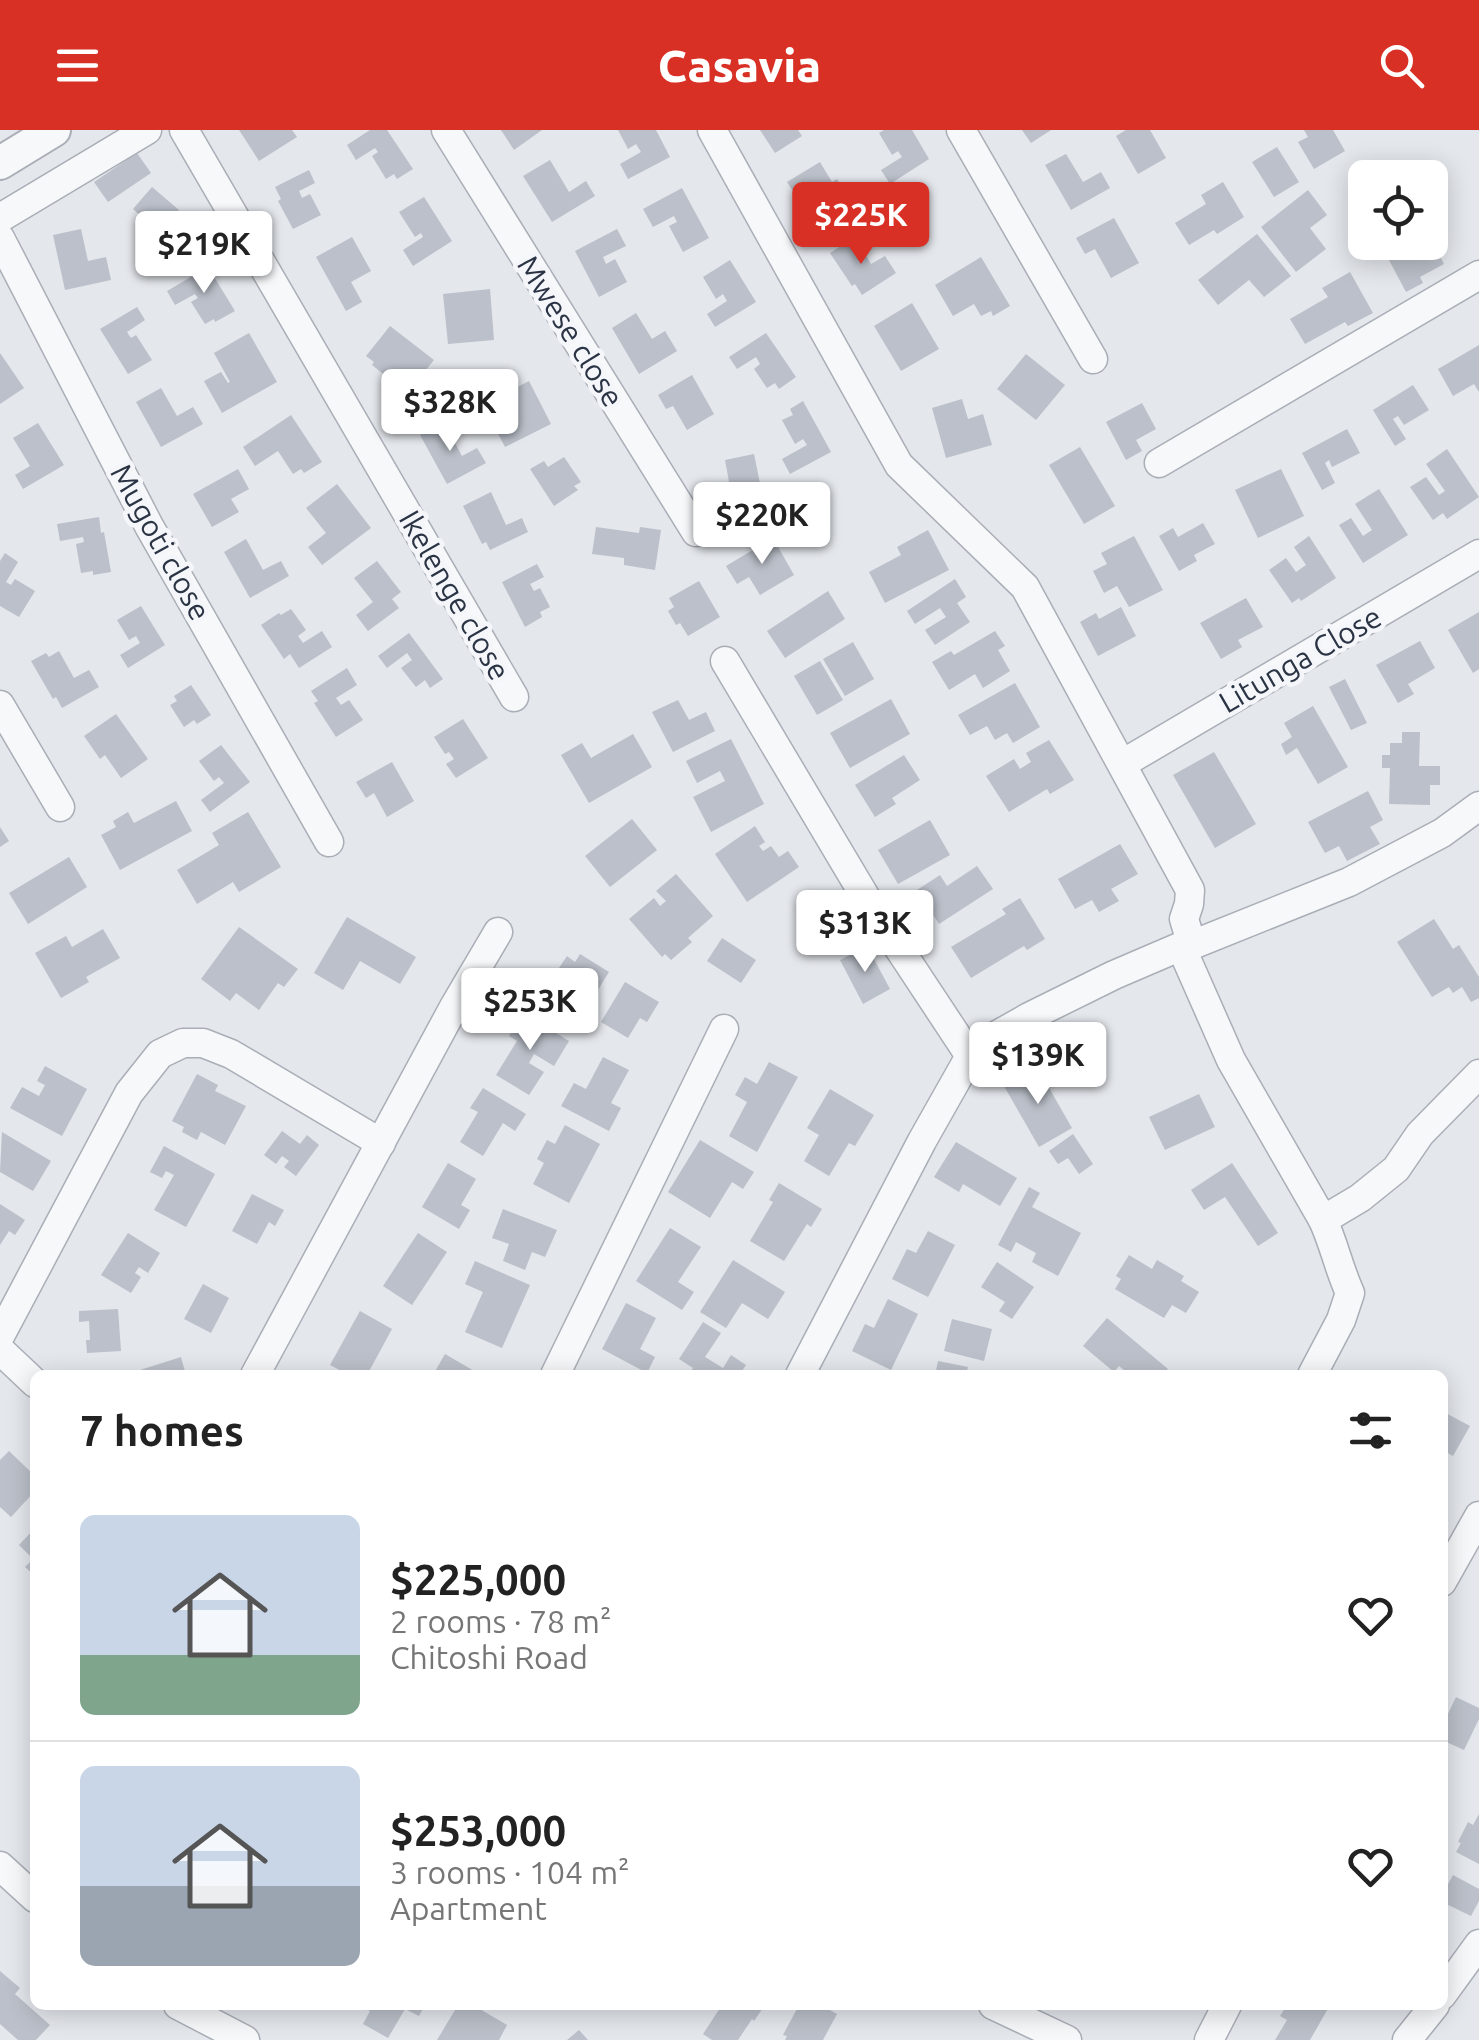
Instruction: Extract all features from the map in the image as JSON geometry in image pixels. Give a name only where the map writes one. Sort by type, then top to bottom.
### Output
[{"type":"street","points":[[0,163],[54,130]]},
{"type":"street","points":[[0,218],[146,130]]},
{"type":"street","name":"Ikelenge close","points":[[184,130],[514,697]]},
{"type":"street","name":"Mwese close","points":[[446,130],[696,532]]},
{"type":"street","points":[[712,130],[899,465],[1024,586],[1190,890],[1184,920],[1187,946],[1231,1060],[1323,1220],[1350,1294],[1315,1370]]},
{"type":"street","points":[[961,130],[1093,359]]},
{"type":"street","name":"Mugoti close","points":[[0,238],[149,526],[330,842]]},
{"type":"street","points":[[1159,463],[1479,275]]},
{"type":"street","name":"Litunga Close","points":[[1122,764],[1479,554]]},
{"type":"street","points":[[725,661],[869,903],[970,1056]]},
{"type":"street","points":[[0,705],[60,807]]},
{"type":"street","points":[[803,1370],[970,1056],[1029,1017],[1114,975],[1349,882],[1442,833],[1479,806]]},
{"type":"street","points":[[257,1370],[498,932]]},
{"type":"street","points":[[557,1370],[724,1029]]},
{"type":"street","points":[[0,1336],[129,1093],[160,1054],[183,1044],[203,1043],[231,1054],[381,1143]]},
{"type":"street","points":[[1323,1220],[1360,1198],[1396,1169],[1420,1134],[1479,1074]]},
{"type":"street","points":[[0,1350],[30,1379]]},
{"type":"street","points":[[1448,1571],[1479,1516]]},
{"type":"street","points":[[0,1866],[30,1893]]},
{"type":"street","points":[[1448,1987],[1479,1944]]},
{"type":"street","points":[[188,2010],[245,2040]]},
{"type":"street","points":[[1004,2010],[1067,2040]]},
{"type":"street","points":[[1209,2040],[1224,2010]]},
{"type":"street","points":[[1407,2040],[1430,2010]]},
{"type":"building","points":[[239,130],[292,130],[297,137],[259,161]]},
{"type":"building","points":[[370,130],[387,130],[413,169],[397,179],[394,174],[386,179],[372,156],[378,152],[375,148],[356,160],[347,145]]},
{"type":"building","points":[[501,130],[542,130],[514,150]]},
{"type":"building","points":[[618,130],[656,130],[670,157],[628,179],[620,164],[641,152],[636,144],[628,149]]},
{"type":"building","points":[[760,130],[798,130],[802,136],[775,153]]},
{"type":"building","points":[[912,130],[929,159],[890,184],[881,170],[902,157],[898,151],[892,155],[879,133]]},
{"type":"building","points":[[1022,130],[1051,130],[1031,143]]},
{"type":"building","points":[[1126,130],[1150,130],[1166,158],[1138,174],[1116,136]]},
{"type":"building","points":[[1304,130],[1333,130],[1345,151],[1314,169],[1298,142],[1308,137]]},
{"type":"building","points":[[1277,147],[1299,182],[1274,197],[1252,162]]},
{"type":"building","points":[[137,153],[151,173],[108,202],[94,182]]},
{"type":"building","points":[[1066,154],[1083,182],[1101,172],[1110,188],[1071,210],[1045,165]]},
{"type":"building","points":[[550,160],[569,192],[586,181],[595,196],[552,222],[523,176]]},
{"type":"building","points":[[820,162],[832,182],[837,179],[853,206],[816,227],[787,182]]},
{"type":"building","points":[[309,170],[315,183],[299,191],[302,198],[310,194],[321,215],[293,229],[275,187]]},
{"type":"building","points":[[1223,182],[1244,217],[1189,245],[1175,223],[1206,204],[1201,195]]},
{"type":"building","points":[[152,187],[179,210],[174,216],[183,224],[159,253],[146,242],[162,224],[155,218],[150,224],[133,209]]},
{"type":"building","points":[[682,188],[709,238],[683,252],[669,226],[677,222],[674,216],[653,227],[643,209]]},
{"type":"building","points":[[1308,190],[1327,215],[1310,228],[1326,249],[1296,272],[1261,227]]},
{"type":"building","points":[[424,197],[452,241],[413,266],[403,250],[423,237],[421,233],[415,237],[399,212]]},
{"type":"building","points":[[1114,218],[1139,263],[1111,278],[1095,249],[1085,254],[1076,238]]},
{"type":"building","points":[[81,229],[88,261],[106,257],[111,280],[65,290],[53,235]]},
{"type":"building","points":[[617,229],[626,246],[603,257],[606,264],[615,259],[627,282],[599,297],[575,251]]},
{"type":"building","points":[[1257,234],[1291,276],[1264,297],[1249,280],[1218,305],[1198,280]]},
{"type":"building","points":[[352,237],[371,271],[351,282],[362,302],[346,311],[316,257]]},
{"type":"building","points":[[855,237],[871,264],[885,256],[896,273],[862,295],[830,253]]},
{"type":"building","points":[[981,257],[1010,306],[993,316],[991,311],[981,316],[974,304],[953,316],[935,285]]},
{"type":"building","points":[[730,260],[756,302],[715,327],[707,314],[727,301],[723,294],[716,299],[703,277]]},
{"type":"building","points":[[1389,260],[1442,260],[1444,264],[1420,277],[1423,283],[1406,292]]},
{"type":"building","points":[[208,267],[235,311],[205,324],[191,302],[198,298],[195,294],[175,305],[167,291]]},
{"type":"building","points":[[1350,272],[1373,313],[1348,326],[1345,322],[1305,344],[1290,319],[1328,297],[1322,288]]},
{"type":"building","points":[[490,289],[494,340],[448,344],[443,294]]},
{"type":"building","points":[[912,303],[939,349],[901,371],[874,326]]},
{"type":"building","points":[[137,307],[145,320],[127,332],[131,338],[136,335],[152,360],[128,374],[100,329]]},
{"type":"building","points":[[636,313],[652,339],[665,331],[677,351],[639,374],[612,328]]},
{"type":"building","points":[[390,326],[434,360],[407,393],[366,356]]},
{"type":"building","points":[[249,333],[277,382],[222,413],[204,381],[221,372],[230,382],[214,353]]},
{"type":"building","points":[[766,333],[796,377],[779,389],[775,383],[767,388],[754,369],[760,364],[756,357],[737,369],[729,357]]},
{"type":"building","points":[[1479,345],[1479,392],[1474,384],[1453,396],[1438,369]]},
{"type":"building","points":[[0,353],[24,388],[0,404]]},
{"type":"building","points":[[1026,354],[1065,385],[1036,420],[997,389]]},
{"type":"building","points":[[692,375],[714,414],[687,430],[673,406],[666,409],[658,395]]},
{"type":"building","points":[[529,381],[551,424],[505,447],[483,405]]},
{"type":"building","points":[[1413,385],[1429,410],[1404,425],[1398,416],[1393,419],[1406,439],[1395,446],[1373,410]]},
{"type":"building","points":[[161,388],[177,416],[193,407],[203,424],[161,447],[136,402]]},
{"type":"building","points":[[962,399],[968,419],[983,414],[992,445],[946,458],[932,408]]},
{"type":"building","points":[[803,401],[831,452],[790,474],[782,459],[807,445],[803,439],[795,444],[782,420],[793,415],[790,409]]},
{"type":"building","points":[[1142,403],[1156,429],[1136,440],[1142,451],[1126,460],[1106,422]]},
{"type":"building","points":[[291,415],[322,462],[304,473],[301,469],[293,474],[278,451],[255,466],[243,447]]},
{"type":"building","points":[[38,423],[64,465],[23,489],[15,475],[30,466],[13,438]]},
{"type":"building","points":[[444,423],[462,456],[477,448],[486,463],[447,484],[420,435]]},
{"type":"building","points":[[1347,429],[1360,453],[1332,467],[1329,460],[1325,463],[1335,483],[1322,490],[1302,453]]},
{"type":"building","points":[[1080,447],[1115,506],[1084,524],[1049,465]]},
{"type":"building","points":[[1447,449],[1479,497],[1447,519],[1443,513],[1433,520],[1410,487],[1426,477],[1439,495],[1445,491],[1426,464]]},
{"type":"building","points":[[754,454],[763,498],[724,506],[720,489],[730,487],[725,460]]},
{"type":"building","points":[[564,457],[581,482],[574,486],[578,490],[554,506],[530,469],[544,461],[548,467]]},
{"type":"building","points":[[238,469],[249,489],[231,499],[239,512],[212,527],[193,494]]},
{"type":"building","points":[[1281,469],[1304,516],[1258,538],[1235,490]]},
{"type":"building","points":[[337,484],[371,528],[322,565],[308,547],[326,533],[306,508]]},
{"type":"building","points":[[1379,489],[1408,535],[1363,563],[1339,525],[1351,518],[1363,536],[1372,530],[1355,504]]},
{"type":"building","points":[[491,492],[506,525],[522,518],[528,532],[490,550],[486,542],[482,544],[463,506]]},
{"type":"building","points":[[99,517],[111,572],[81,573],[76,544],[84,542],[83,537],[60,541],[57,524]]},
{"type":"building","points":[[1203,523],[1215,544],[1194,555],[1197,561],[1179,571],[1159,536],[1173,528],[1178,537]]},
{"type":"building","points":[[596,527],[639,533],[640,527],[661,530],[655,570],[624,565],[624,558],[592,554]]},
{"type":"building","points":[[928,530],[949,570],[885,603],[869,572],[901,555],[897,547]]},
{"type":"building","points":[[1134,536],[1163,590],[1129,607],[1117,586],[1104,593],[1093,571],[1107,564],[1101,553]]},
{"type":"building","points":[[1309,536],[1336,578],[1292,603],[1269,570],[1286,558],[1296,572],[1306,565],[1294,547]]},
{"type":"building","points":[[773,538],[794,575],[760,595],[749,577],[737,584],[726,566]]},
{"type":"building","points":[[246,539],[263,570],[281,561],[289,576],[250,598],[224,552]]},
{"type":"building","points":[[5,553],[18,562],[6,582],[11,585],[15,579],[35,591],[19,617],[0,606],[0,561]]},
{"type":"building","points":[[377,561],[401,592],[392,599],[399,608],[368,631],[356,615],[373,602],[354,578]]},
{"type":"building","points":[[537,564],[544,577],[530,584],[534,591],[540,588],[550,607],[525,627],[502,582]]},
{"type":"building","points":[[955,579],[966,597],[957,603],[970,622],[935,645],[925,630],[946,617],[940,608],[915,624],[907,611]]},
{"type":"building","points":[[699,581],[720,617],[688,636],[668,611],[674,607],[669,598]]},
{"type":"building","points":[[828,591],[845,619],[785,658],[767,631]]},
{"type":"building","points":[[1246,598],[1263,627],[1238,640],[1242,647],[1221,659],[1200,623]]},
{"type":"building","points":[[141,606],[165,645],[128,668],[120,655],[140,643],[136,636],[129,640],[117,620]]},
{"type":"building","points":[[1121,607],[1136,636],[1098,656],[1080,622],[1096,613],[1099,619]]},
{"type":"building","points":[[291,609],[306,630],[298,636],[303,643],[322,631],[332,647],[299,668],[290,654],[284,659],[261,625]]},
{"type":"building","points":[[1479,612],[1479,669],[1473,673],[1448,630]]},
{"type":"building","points":[[995,631],[1005,646],[998,650],[1010,671],[983,688],[975,674],[949,690],[932,662],[951,651],[954,655]]},
{"type":"building","points":[[409,633],[443,679],[430,688],[425,680],[416,687],[401,668],[412,660],[407,653],[387,668],[378,656]]},
{"type":"building","points":[[1420,641],[1435,668],[1408,684],[1414,694],[1398,703],[1376,665]]},
{"type":"building","points":[[853,642],[874,679],[845,696],[823,659]]},
{"type":"building","points":[[59,651],[74,678],[89,670],[99,687],[62,708],[31,661]]},
{"type":"building","points":[[820,661],[843,700],[817,715],[794,676]]},
{"type":"building","points":[[347,668],[357,685],[336,698],[341,705],[349,700],[363,720],[336,737],[314,703],[318,701],[311,691]]},
{"type":"building","points":[[1345,679],[1367,723],[1351,730],[1329,687]]},
{"type":"building","points":[[1015,683],[1040,727],[1013,743],[1007,733],[995,740],[987,726],[970,735],[958,715]]},
{"type":"building","points":[[191,685],[211,715],[184,727],[170,705],[177,701],[174,696]]},
{"type":"building","points":[[891,699],[910,734],[850,768],[830,733]]},
{"type":"building","points":[[678,700],[689,720],[706,712],[715,731],[673,752],[652,712]]},
{"type":"building","points":[[1313,706],[1348,767],[1318,784],[1297,748],[1286,755],[1281,744],[1292,737],[1284,723]]},
{"type":"building","points":[[116,714],[148,759],[121,778],[105,755],[100,759],[84,736]]},
{"type":"building","points":[[463,719],[488,758],[456,778],[446,764],[454,759],[449,752],[445,754],[434,737]]},
{"type":"building","points":[[1402,732],[1420,732],[1419,766],[1440,766],[1440,785],[1430,785],[1430,805],[1389,804],[1390,768],[1382,768],[1382,755],[1390,755],[1390,743],[1402,743]]},
{"type":"building","points":[[633,734],[652,767],[589,803],[561,755],[582,743],[591,758]]},
{"type":"building","points":[[731,739],[764,804],[711,832],[693,797],[725,781],[720,771],[697,783],[686,761]]},
{"type":"building","points":[[1049,740],[1074,780],[1050,794],[1047,789],[1009,812],[986,776],[1014,759],[1020,769],[1031,762],[1026,753]]},
{"type":"building","points":[[221,745],[250,782],[210,812],[201,800],[224,783],[219,777],[214,781],[199,761]]},
{"type":"building","points":[[1214,752],[1256,824],[1215,848],[1173,775]]},
{"type":"building","points":[[904,755],[920,780],[892,798],[896,804],[875,817],[855,785]]},
{"type":"building","points":[[392,762],[414,801],[387,817],[374,793],[366,798],[356,782]]},
{"type":"building","points":[[1368,791],[1383,820],[1370,827],[1380,844],[1347,861],[1339,846],[1325,853],[1308,822]]},
{"type":"building","points":[[176,801],[192,831],[120,870],[101,835],[116,827],[113,821],[128,812],[134,823]]},
{"type":"building","points":[[248,812],[281,867],[239,892],[233,882],[197,904],[177,870],[219,845],[212,833]]},
{"type":"building","points":[[632,819],[657,850],[610,887],[585,856]]},
{"type":"building","points":[[930,820],[950,855],[898,884],[878,850]]},
{"type":"building","points":[[755,826],[765,842],[759,846],[763,851],[771,846],[779,857],[788,851],[799,867],[747,902],[715,854]]},
{"type":"building","points":[[0,827],[9,841],[0,847]]},
{"type":"building","points":[[1120,844],[1138,874],[1111,889],[1119,901],[1099,912],[1092,900],[1075,909],[1058,879]]},
{"type":"building","points":[[69,857],[87,887],[28,924],[9,893]]},
{"type":"building","points":[[977,866],[993,889],[939,924],[917,890],[940,875],[947,886]]},
{"type":"building","points":[[676,874],[713,916],[671,960],[665,954],[662,957],[629,919],[654,898],[660,906],[666,901],[656,891]]},
{"type":"building","points":[[1020,898],[1045,939],[1027,950],[1024,946],[971,978],[951,947],[1006,914],[1002,909]]},
{"type":"building","points":[[347,917],[416,957],[400,984],[360,961],[343,990],[314,973]]},
{"type":"building","points":[[1434,919],[1453,949],[1459,945],[1479,977],[1479,998],[1471,1002],[1462,987],[1453,993],[1449,987],[1432,997],[1397,942]]},
{"type":"building","points":[[239,927],[298,969],[284,987],[278,983],[259,1010],[236,993],[230,1001],[201,979]]},
{"type":"building","points":[[103,929],[120,958],[86,977],[89,982],[61,998],[35,953],[66,936],[72,947]]},
{"type":"building","points":[[722,938],[756,960],[741,983],[707,961]]},
{"type":"building","points":[[867,946],[890,989],[863,1004],[840,960]]},
{"type":"building","points":[[580,954],[609,972],[575,1027],[552,1013],[572,981],[557,971],[567,956],[575,962]]},
{"type":"building","points":[[625,982],[659,1002],[647,1022],[640,1018],[628,1038],[601,1022]]},
{"type":"building","points":[[524,1013],[569,1041],[554,1066],[534,1054],[529,1063],[544,1072],[529,1095],[496,1075],[517,1041],[509,1036]]},
{"type":"building","points":[[603,1057],[629,1070],[611,1103],[621,1108],[609,1131],[561,1106],[574,1083],[586,1089]]},
{"type":"building","points":[[769,1062],[798,1077],[757,1152],[729,1136],[747,1102],[735,1095],[745,1077],[757,1084]]},
{"type":"building","points":[[45,1066],[87,1089],[62,1136],[10,1108],[22,1087],[39,1096],[45,1085],[37,1081]]},
{"type":"building","points":[[1037,1067],[1072,1128],[1039,1147],[1004,1086]]},
{"type":"building","points":[[197,1074],[218,1085],[215,1091],[246,1106],[225,1145],[201,1132],[197,1140],[172,1121]]},
{"type":"building","points":[[483,1088],[526,1114],[515,1131],[503,1123],[483,1156],[460,1142],[478,1112],[470,1108]]},
{"type":"building","points":[[830,1089],[874,1115],[855,1146],[849,1143],[829,1176],[804,1161],[819,1135],[807,1128]]},
{"type":"building","points":[[1199,1094],[1215,1127],[1165,1150],[1149,1117]]},
{"type":"building","points":[[565,1125],[600,1144],[569,1203],[533,1184],[544,1163],[537,1159],[547,1140],[555,1144]]},
{"type":"building","points":[[282,1131],[300,1144],[307,1135],[319,1145],[296,1176],[284,1167],[289,1161],[282,1156],[276,1164],[264,1155]]},
{"type":"building","points":[[2,1132],[51,1161],[33,1191],[0,1172]]},
{"type":"building","points":[[1073,1134],[1093,1164],[1079,1174],[1068,1158],[1058,1164],[1049,1151]]},
{"type":"building","points":[[700,1140],[754,1172],[743,1189],[732,1182],[710,1218],[668,1192]]},
{"type":"building","points":[[956,1142],[1017,1178],[1000,1206],[963,1184],[959,1192],[934,1177]]},
{"type":"building","points":[[164,1146],[215,1174],[186,1227],[154,1210],[174,1175],[166,1171],[162,1178],[150,1172]]},
{"type":"building","points":[[448,1163],[476,1179],[461,1205],[470,1210],[459,1229],[422,1207]]},
{"type":"building","points":[[1232,1163],[1278,1233],[1258,1246],[1225,1197],[1204,1210],[1191,1190]]},
{"type":"building","points":[[779,1183],[822,1209],[811,1227],[807,1224],[784,1261],[750,1241],[773,1202],[769,1200]]},
{"type":"building","points":[[1029,1187],[1040,1193],[1032,1207],[1081,1233],[1058,1276],[1032,1262],[1036,1253],[1016,1242],[1011,1252],[998,1245]]},
{"type":"building","points":[[252,1194],[284,1210],[275,1226],[269,1222],[257,1244],[232,1231]]},
{"type":"building","points":[[0,1204],[25,1220],[15,1235],[9,1231],[0,1245]]},
{"type":"building","points":[[503,1209],[557,1230],[545,1257],[532,1252],[525,1270],[503,1261],[509,1244],[492,1238]]},
{"type":"building","points":[[670,1228],[701,1247],[678,1282],[694,1292],[682,1310],[636,1281]]},
{"type":"building","points":[[928,1231],[955,1245],[928,1297],[892,1279],[907,1249],[916,1253]]},
{"type":"building","points":[[128,1233],[160,1253],[148,1273],[139,1267],[135,1273],[141,1277],[131,1293],[101,1275]]},
{"type":"building","points":[[418,1233],[447,1252],[412,1305],[383,1286]]},
{"type":"building","points":[[1129,1255],[1152,1269],[1157,1260],[1184,1276],[1181,1281],[1199,1292],[1186,1313],[1172,1305],[1164,1318],[1115,1289],[1121,1279],[1116,1276]]},
{"type":"building","points":[[733,1260],[785,1292],[768,1319],[742,1303],[726,1328],[700,1312]]},
{"type":"building","points":[[475,1261],[530,1285],[502,1348],[465,1332],[483,1292],[465,1284]]},
{"type":"building","points":[[997,1262],[1034,1287],[1012,1319],[999,1311],[1005,1302],[981,1287]]},
{"type":"building","points":[[203,1284],[229,1298],[211,1333],[184,1319]]},
{"type":"building","points":[[888,1299],[918,1314],[891,1370],[852,1351],[865,1324],[874,1328]]},
{"type":"building","points":[[626,1303],[656,1318],[640,1349],[655,1357],[648,1370],[602,1349]]},
{"type":"building","points":[[118,1309],[121,1351],[87,1353],[89,1321],[79,1322],[79,1311]]},
{"type":"building","points":[[360,1311],[392,1329],[370,1370],[340,1370],[330,1365]]},
{"type":"building","points":[[1107,1318],[1168,1369],[1124,1370],[1119,1366],[1112,1370],[1083,1346]]},
{"type":"building","points":[[952,1319],[992,1329],[984,1361],[944,1351]]},
{"type":"building","points":[[703,1322],[721,1333],[705,1357],[723,1368],[731,1355],[746,1365],[742,1370],[692,1370],[679,1359]]},
{"type":"building","points":[[445,1354],[472,1370],[436,1370]]},
{"type":"building","points":[[181,1357],[185,1370],[140,1370]]},
{"type":"building","points":[[938,1361],[968,1367],[967,1370],[936,1370]]},
{"type":"building","points":[[1448,1414],[1470,1426],[1453,1456],[1448,1453]]},
{"type":"building","points":[[9,1451],[30,1471],[30,1496],[11,1517],[0,1507],[0,1460]]},
{"type":"building","points":[[30,1533],[30,1556],[19,1545]]},
{"type":"building","points":[[1456,1697],[1479,1708],[1479,1719],[1464,1750],[1448,1743],[1448,1714]]},
{"type":"building","points":[[1479,1814],[1479,1864],[1456,1852],[1468,1822],[1473,1825]]},
{"type":"building","points":[[1453,1875],[1479,1889],[1479,1901],[1471,1916],[1448,1905],[1448,1884]]},
{"type":"building","points":[[0,1971],[20,1988],[15,1994],[50,2025],[36,2040],[18,2040],[0,2024]]},
{"type":"building","points":[[404,2010],[388,2038],[363,2024],[370,2011]]},
{"type":"building","points":[[455,2010],[482,2010],[507,2025],[499,2040],[437,2040]]},
{"type":"building","points":[[719,2010],[762,2010],[738,2040],[712,2040],[703,2034]]},
{"type":"building","points":[[796,2010],[829,2010],[837,2014],[823,2040],[785,2040],[787,2036],[783,2035]]},
{"type":"building","points":[[1284,2010],[1327,2010],[1310,2040],[1275,2040],[1287,2020],[1280,2016]]},
{"type":"building","points":[[579,2030],[588,2040],[567,2040]]}]
